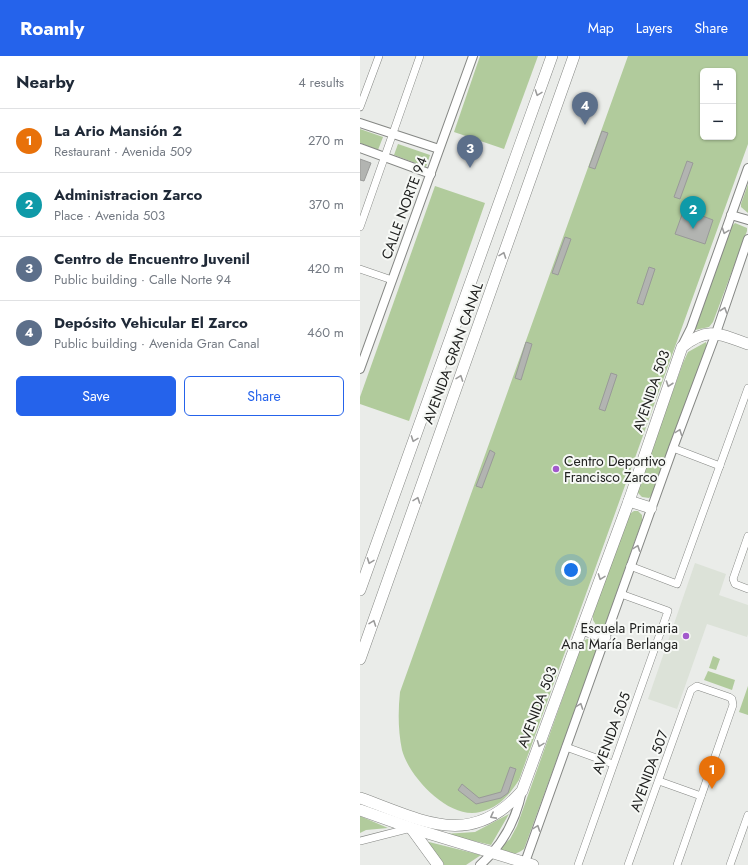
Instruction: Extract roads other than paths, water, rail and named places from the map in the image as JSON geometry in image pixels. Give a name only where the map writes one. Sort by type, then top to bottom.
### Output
[{"type":"main road","name":"AVENIDA GRAN CANAL","points":[[360,590],[552,56]]},
{"type":"main road","name":"AVENIDA GRAN CANAL","points":[[360,659],[574,56]]},
{"type":"main road","points":[[682,347],[693,338],[716,333],[748,344]]},
{"type":"main road","name":"AVENIDA 503","points":[[522,791],[629,500],[682,347]]},
{"type":"main road","points":[[629,500],[651,508]]},
{"type":"main road","points":[[582,629],[605,637]]},
{"type":"main road","points":[[360,798],[435,824],[457,826],[476,823],[490,818],[504,810],[522,791]]},
{"type":"main road","points":[[360,810],[527,864]]},
{"type":"main road","points":[[412,828],[438,865]]},
{"type":"street","points":[[360,107],[379,56]]},
{"type":"street","points":[[360,227],[386,158],[392,134],[420,56]]},
{"type":"street","name":"CALLE NORTE 94","points":[[360,368],[473,56]]},
{"type":"street","points":[[360,123],[439,149]]},
{"type":"street","points":[[360,148],[431,174]]},
{"type":"street","name":"AVENIDA 503","points":[[682,347],[691,328],[748,168]]},
{"type":"street","points":[[731,215],[748,220]]},
{"type":"street","points":[[527,864],[566,747],[630,566],[716,333],[748,239]]},
{"type":"street","points":[[360,269],[392,280]]},
{"type":"street","points":[[630,566],[677,584],[748,388]]},
{"type":"street","points":[[673,448],[720,466]]},
{"type":"street","points":[[748,536],[733,582],[737,586],[748,589]]},
{"type":"street","name":"AVENIDA 505","points":[[578,865],[668,611],[621,594]]},
{"type":"street","name":"AVENIDA 507","points":[[628,865],[691,690],[694,686],[729,697],[733,701],[732,708],[701,796]]},
{"type":"street","points":[[566,747],[613,764]]},
{"type":"street","points":[[659,781],[701,796],[677,865]]},
{"type":"street","name":"AVENIDA 503","points":[[480,865],[493,852],[508,830],[519,803],[522,791]]},
{"type":"street","points":[[730,865],[748,815]]},
{"type":"street","points":[[360,841],[412,828]]},
{"type":"place","name":"Depósito Vehicular El Zarco","points":[[585,125]]},
{"type":"place","name":"Centro de Encuentro Juvenil","points":[[470,168]]},
{"type":"place","name":"Administracion Zarco","points":[[693,229]]},
{"type":"place","name":"Centro Deportivo Francisco Zarco","points":[[556,469]]},
{"type":"place","name":"Escuela Primaria Ana María Berlanga","points":[[686,636]]},
{"type":"place","name":"La Ario Mansión 2","points":[[712,789]]}]
